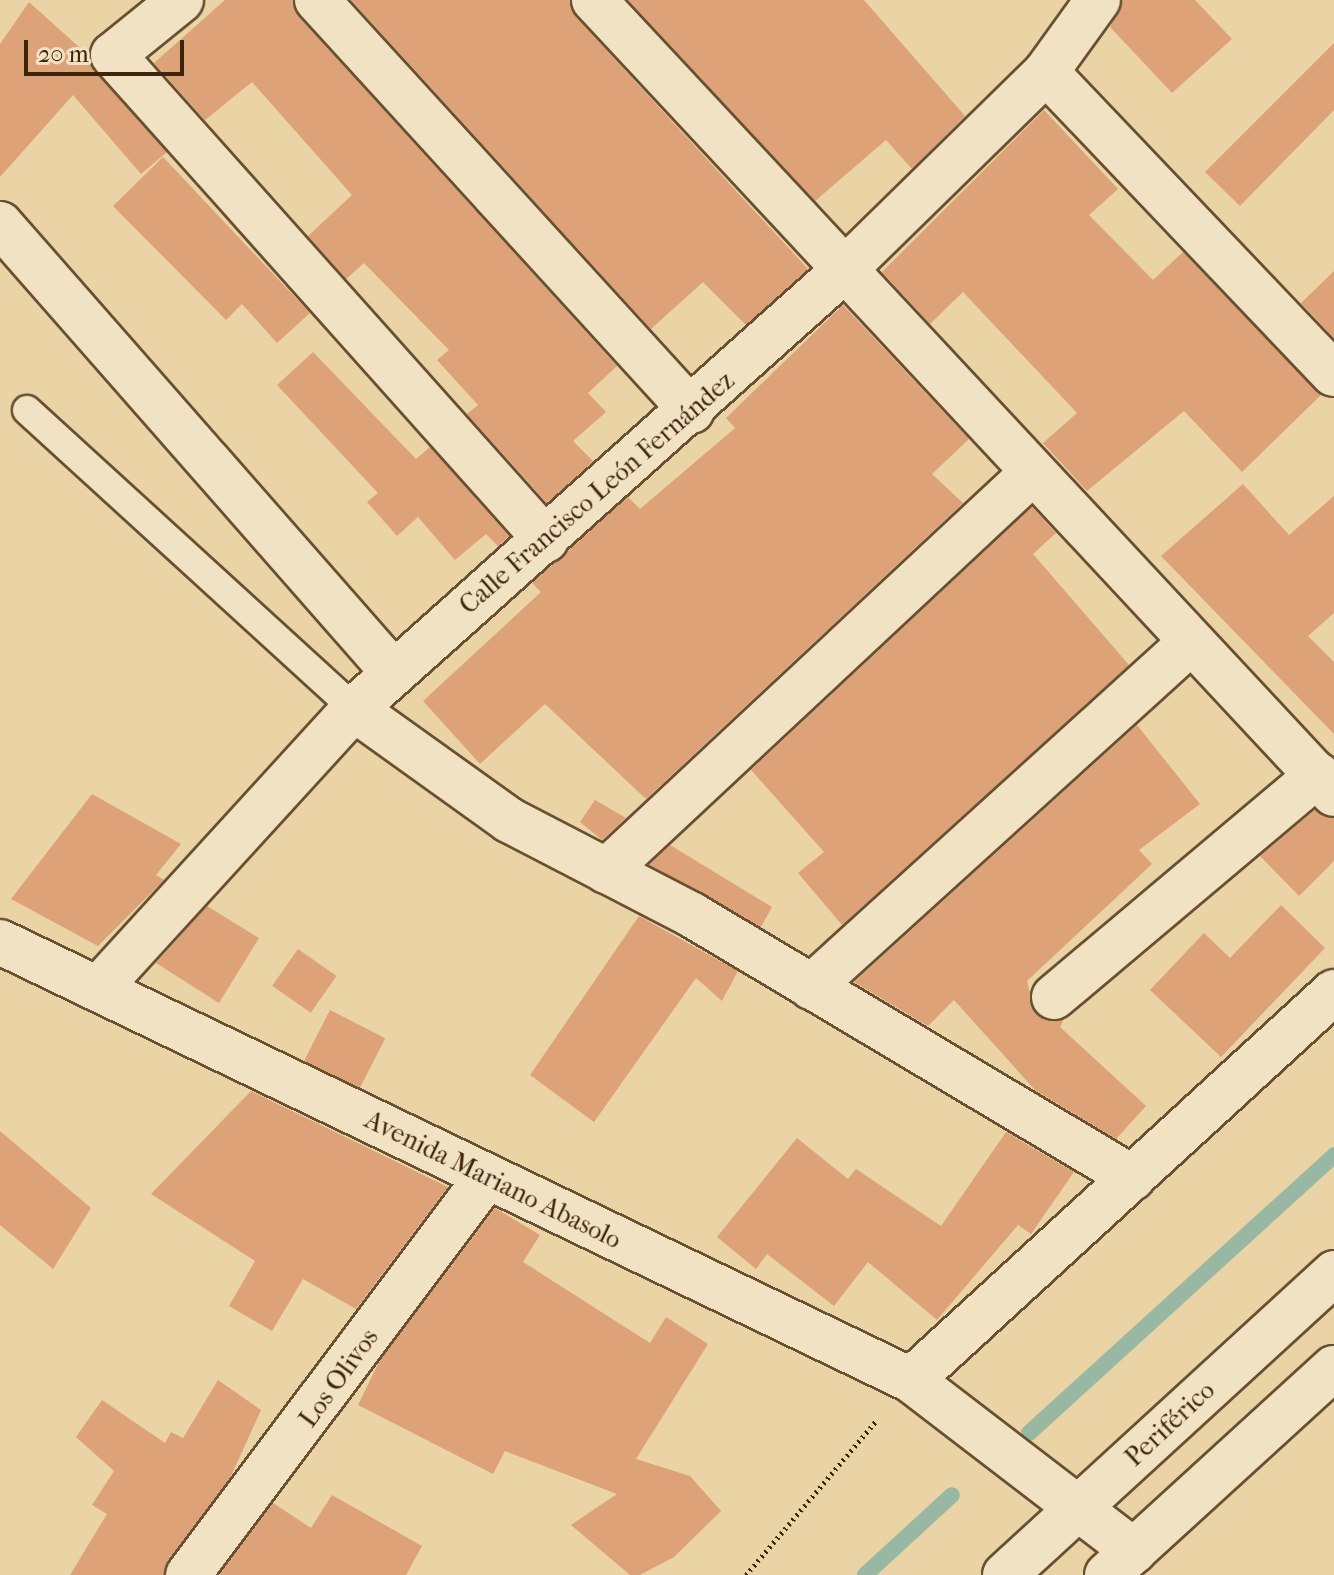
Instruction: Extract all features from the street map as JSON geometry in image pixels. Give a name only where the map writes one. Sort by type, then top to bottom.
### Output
[{"type":"street","points":[[181,0],[113,55],[546,540]]},
{"type":"street","points":[[317,0],[692,411]]},
{"type":"street","points":[[594,0],[841,273],[1189,644],[1326,785],[1054,997]]},
{"type":"street","name":"Calle Francisco León Fernández","points":[[98,989],[354,709],[692,411],[841,273],[1046,72],[1098,0]]},
{"type":"street","points":[[1046,72],[1334,374]]},
{"type":"street","points":[[0,224],[394,673]]},
{"type":"street","points":[[606,871],[1031,474]]},
{"type":"street","points":[[811,987],[1189,644]]},
{"type":"street","points":[[354,709],[509,820],[811,987],[1133,1178]]},
{"type":"street","name":"Avenida Mariano Abasolo","points":[[0,942],[911,1380],[980,1428],[1081,1506],[1121,1563]]},
{"type":"street","points":[[911,1380],[1334,992]]},
{"type":"street","name":"Los Olivos","points":[[188,1575],[486,1178]]},
{"type":"street","name":"Periférico","points":[[1005,1575],[1334,1273]]},
{"type":"street","points":[[1121,1563],[1334,1368]]},
{"type":"lane","points":[[27,410],[354,709]]},
{"type":"path","points":[[746,1575],[911,1380]]},
{"type":"building","points":[[225,0],[293,0],[299,17],[617,366],[588,393],[606,412],[573,441],[593,461],[547,503],[467,414],[478,405],[437,360],[449,350],[364,263],[346,279],[308,236],[352,195],[252,82],[205,120],[154,63]]},
{"type":"building","points":[[351,0],[570,0],[576,17],[808,269],[746,325],[703,282],[651,329]]},
{"type":"building","points":[[628,0],[864,0],[965,116],[912,169],[886,140],[815,201]]},
{"type":"building","points":[[1123,0],[1195,0],[1232,39],[1172,93],[1110,27]]},
{"type":"building","points":[[29,2],[89,56],[167,152],[141,174],[73,95],[0,177],[0,44]]},
{"type":"building","points":[[1334,43],[1334,110],[1240,206],[1205,172]]},
{"type":"building","points":[[1044,110],[1118,189],[1089,215],[1153,280],[1183,252],[1321,395],[1242,472],[1184,411],[1087,491],[1043,443],[1077,413],[963,292],[930,324],[882,272]]},
{"type":"building","points":[[163,157],[310,313],[277,343],[242,304],[226,320],[113,206]]},
{"type":"building","points":[[1334,271],[1334,338],[1301,303]]},
{"type":"building","points":[[843,305],[969,439],[932,474],[963,503],[646,799],[545,704],[480,764],[423,701],[541,592],[532,583],[628,497],[640,509],[735,428],[726,418]]},
{"type":"building","points":[[313,352],[416,459],[430,447],[509,536],[498,546],[486,534],[455,560],[418,517],[397,536],[367,502],[378,493],[277,385]]},
{"type":"building","points":[[1243,484],[1289,535],[1334,496],[1334,613],[1308,636],[1334,662],[1334,734],[1161,556]]},
{"type":"building","points":[[1032,507],[1056,533],[1033,554],[1129,665],[842,925],[798,873],[824,852],[751,770]]},
{"type":"building","points":[[1137,725],[1200,804],[1139,850],[1152,864],[1027,981],[1035,1014],[1064,1019],[1060,1027],[1146,1106],[1116,1139],[1035,1090],[954,1000],[928,1026],[854,982]]},
{"type":"building","points":[[92,794],[181,844],[156,875],[164,880],[98,946],[11,899]]},
{"type":"building","points":[[595,800],[626,818],[602,840],[580,822]]},
{"type":"building","points":[[1315,810],[1334,818],[1334,861],[1299,896],[1260,856]]},
{"type":"building","points":[[670,845],[772,907],[761,927],[649,865]]},
{"type":"building","points":[[1281,905],[1325,948],[1221,1057],[1150,990],[1204,933],[1230,958]]},
{"type":"building","points":[[207,906],[259,938],[219,1003],[156,963]]},
{"type":"building","points":[[639,916],[738,971],[722,1001],[696,978],[594,1122],[530,1075]]},
{"type":"building","points":[[298,949],[337,976],[311,1013],[272,986]]},
{"type":"building","points":[[330,1010],[385,1038],[359,1089],[304,1061]]},
{"type":"building","points":[[251,1091],[448,1187],[356,1309],[303,1279],[272,1331],[229,1306],[255,1261],[151,1194]]},
{"type":"building","points":[[0,1131],[91,1208],[53,1269],[0,1225]]},
{"type":"building","points":[[1006,1132],[1074,1172],[1031,1234],[1018,1225],[937,1320],[868,1262],[834,1306],[767,1254],[756,1269],[717,1237],[797,1138],[848,1179],[856,1169],[941,1226]]},
{"type":"building","points":[[495,1208],[540,1235],[523,1262],[650,1343],[666,1317],[708,1344],[636,1459],[690,1476],[721,1511],[674,1557],[640,1575],[630,1575],[571,1525],[617,1494],[505,1451],[493,1474],[358,1405],[380,1360]]},
{"type":"building","points":[[218,1380],[261,1410],[231,1476],[164,1575],[70,1575],[107,1514],[92,1505],[114,1471],[76,1437],[102,1400],[165,1443],[171,1432],[183,1438]]},
{"type":"building","points":[[332,1495],[422,1546],[406,1575],[219,1575],[273,1503],[311,1528]]},
{"type":"waterway","points":[[1029,1433],[1334,1155]]},
{"type":"waterway","points":[[865,1575],[952,1495]]}]
